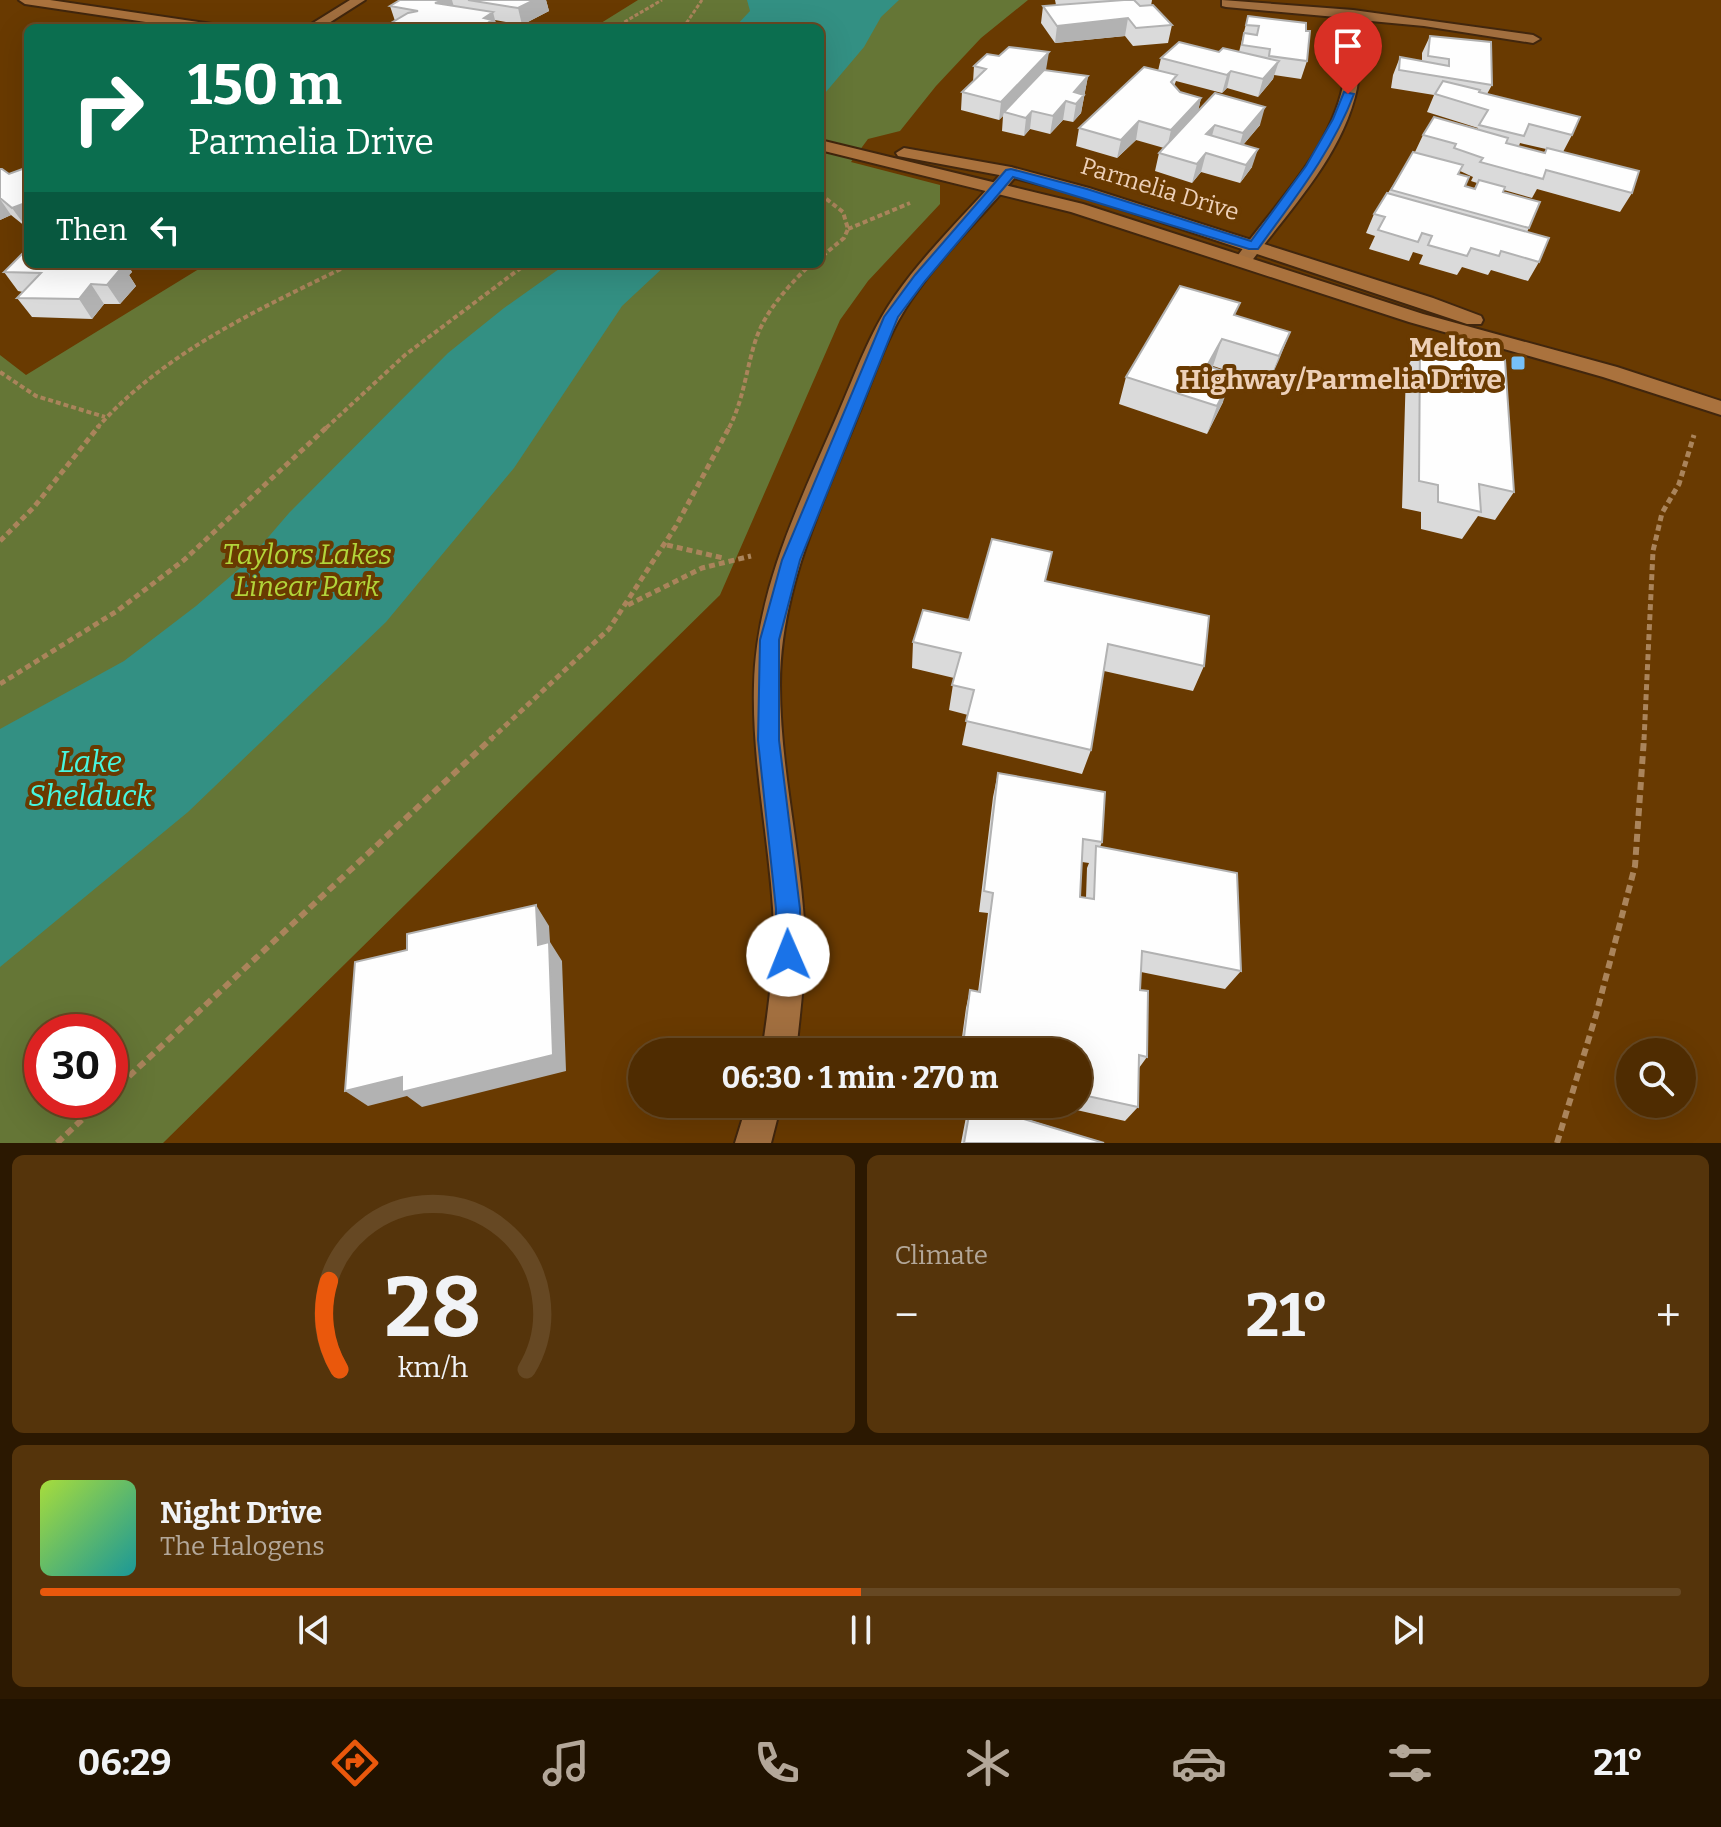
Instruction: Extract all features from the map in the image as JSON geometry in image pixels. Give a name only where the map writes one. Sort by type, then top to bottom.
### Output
[{"type":"street","points":[[25,0],[182,24]]},
{"type":"street","points":[[319,24],[359,0]]},
{"type":"street","points":[[1226,3],[1353,14],[1533,39]]},
{"type":"street","points":[[94,12],[138,24]]},
{"type":"street","points":[[1242,262],[1312,167],[1339,119],[1348,94],[1353,65],[1353,14]]},
{"type":"street","name":"Parmelia Drive","points":[[824,146],[1093,195],[1426,302],[1610,372]]},
{"type":"street","points":[[781,1038],[788,978],[788,909],[768,740],[770,640],[791,560],[827,462],[891,317],[920,278],[1004,180]]},
{"type":"street","name":"Parmelia Drive","points":[[1004,180],[1077,208],[1416,318],[1610,372],[1721,408]]},
{"type":"street","points":[[753,1143],[760,1118]]},
{"type":"path","points":[[621,24],[662,0]]},
{"type":"path","points":[[686,24],[702,0]]},
{"type":"path","points":[[824,197],[843,212],[848,229],[844,238],[824,255]]},
{"type":"path","points":[[848,229],[914,201]]},
{"type":"path","points":[[0,541],[38,505],[106,417],[143,383],[181,356],[344,268]]},
{"type":"path","points":[[0,684],[147,589],[214,534],[297,452],[405,355],[521,268]]},
{"type":"path","points":[[128,1077],[609,629],[667,545],[744,399],[759,334],[793,283],[807,268]]},
{"type":"path","points":[[0,372],[26,392],[47,401],[106,417]]},
{"type":"path","points":[[1557,1143],[1596,1015],[1635,866],[1653,551],[1662,513],[1689,458],[1694,432]]},
{"type":"path","points":[[667,545],[723,558],[751,556],[791,560]]},
{"type":"path","points":[[624,608],[723,558]]},
{"type":"path","points":[[57,1143],[84,1118]]},
{"type":"green space","name":"Taylors Lakes Linear Park","points":[[638,0],[1028,0],[981,38],[936,86],[900,131],[868,139],[851,162],[940,185],[940,204],[868,281],[840,320],[720,595],[163,1143],[0,1143],[0,355],[26,375],[200,268],[824,268],[824,24],[599,24]]},
{"type":"water","points":[[747,0],[899,0],[881,17],[864,47],[824,94],[824,24],[738,24],[750,11]]},
{"type":"water","name":"Lake Shelduck","points":[[560,268],[663,268],[622,306],[514,468],[386,622],[188,812],[0,967],[0,729],[124,661],[196,606],[246,563],[289,513],[448,353]]},
{"type":"building","points":[[400,0],[444,0],[435,3],[493,12],[484,18],[492,20],[486,24],[397,24],[391,23],[418,11],[390,6]]},
{"type":"building","points":[[468,0],[534,0],[518,8]]},
{"type":"building","points":[[1134,0],[1140,6],[1153,5],[1172,25],[1136,28],[1128,18],[1057,26],[1043,6]]},
{"type":"building","points":[[1248,16],[1306,23],[1306,31],[1310,31],[1307,61],[1269,56],[1270,49],[1242,45],[1244,33],[1257,35],[1259,26],[1246,25]]},
{"type":"building","points":[[1430,36],[1491,42],[1492,85],[1399,70],[1400,57],[1449,66],[1449,59],[1428,56]]},
{"type":"building","points":[[1179,42],[1279,61],[1263,79],[1231,71],[1227,75],[1161,58]]},
{"type":"building","points":[[1009,47],[1049,52],[1001,102],[962,92],[986,69],[974,66],[987,54],[999,56]]},
{"type":"building","points":[[1144,67],[1177,75],[1171,82],[1180,92],[1201,98],[1171,130],[1139,121],[1121,140],[1079,128]]},
{"type":"building","points":[[1044,70],[1088,76],[1074,92],[1084,95],[1076,104],[1066,101],[1053,116],[1032,111],[1026,118],[1004,112]]},
{"type":"building","points":[[1443,81],[1580,117],[1572,135],[1529,124],[1524,136],[1479,125],[1488,110],[1435,94]]},
{"type":"building","points":[[1215,93],[1265,107],[1243,133],[1215,125],[1206,134],[1258,149],[1246,165],[1206,153],[1197,164],[1159,153]]},
{"type":"building","points":[[1434,117],[1508,138],[1506,143],[1545,153],[1547,148],[1639,171],[1632,193],[1546,170],[1543,179],[1480,162],[1483,158],[1454,148],[1456,144],[1423,135]]},
{"type":"building","points":[[1413,152],[1463,165],[1458,174],[1469,177],[1465,186],[1475,189],[1479,180],[1505,187],[1503,192],[1540,202],[1529,228],[1391,190]]},
{"type":"building","points":[[24,168],[24,204],[12,208],[0,198],[0,169],[9,174]]},
{"type":"building","points":[[1387,193],[1549,238],[1539,262],[1501,251],[1499,256],[1471,248],[1467,256],[1428,245],[1432,236],[1422,233],[1418,242],[1378,230],[1385,217],[1374,214]]},
{"type":"building","points":[[24,252],[24,268],[121,268],[107,285],[91,284],[79,299],[17,298],[41,273],[4,272]]},
{"type":"building","points":[[1180,286],[1240,303],[1234,315],[1290,332],[1279,356],[1222,339],[1207,366],[1233,374],[1217,406],[1126,377]]},
{"type":"building","points":[[1420,343],[1505,360],[1514,492],[1479,484],[1481,512],[1438,502],[1438,485],[1419,481]]},
{"type":"building","points":[[992,539],[1052,552],[1045,581],[1209,616],[1204,666],[1108,644],[1091,750],[966,721],[974,690],[952,685],[961,653],[913,642],[923,610],[969,620]]},
{"type":"building","points":[[998,773],[1105,792],[1102,842],[1083,839],[1080,897],[1094,899],[1096,846],[1237,873],[1241,971],[1142,951],[1140,990],[1148,991],[1147,1057],[1139,1055],[1138,1107],[1092,1097],[1092,1038],[964,1038],[970,990],[980,992],[993,893],[984,891]]},
{"type":"building","points":[[536,905],[538,945],[549,942],[553,1055],[402,1092],[402,1077],[345,1091],[355,962],[407,950],[407,934]]},
{"type":"building","points":[[968,1118],[1021,1118],[1104,1143],[964,1143]]},
{"type":"place","name":"Melton Highway/Parmelia Drive","points":[[1518,363]]},
{"type":"route","points":[[788,955],[788,909],[768,740],[770,640],[791,560],[827,462],[891,317],[905,296],[1011,172],[1083,191],[1254,246],[1312,167],[1339,119],[1348,94]]}]
